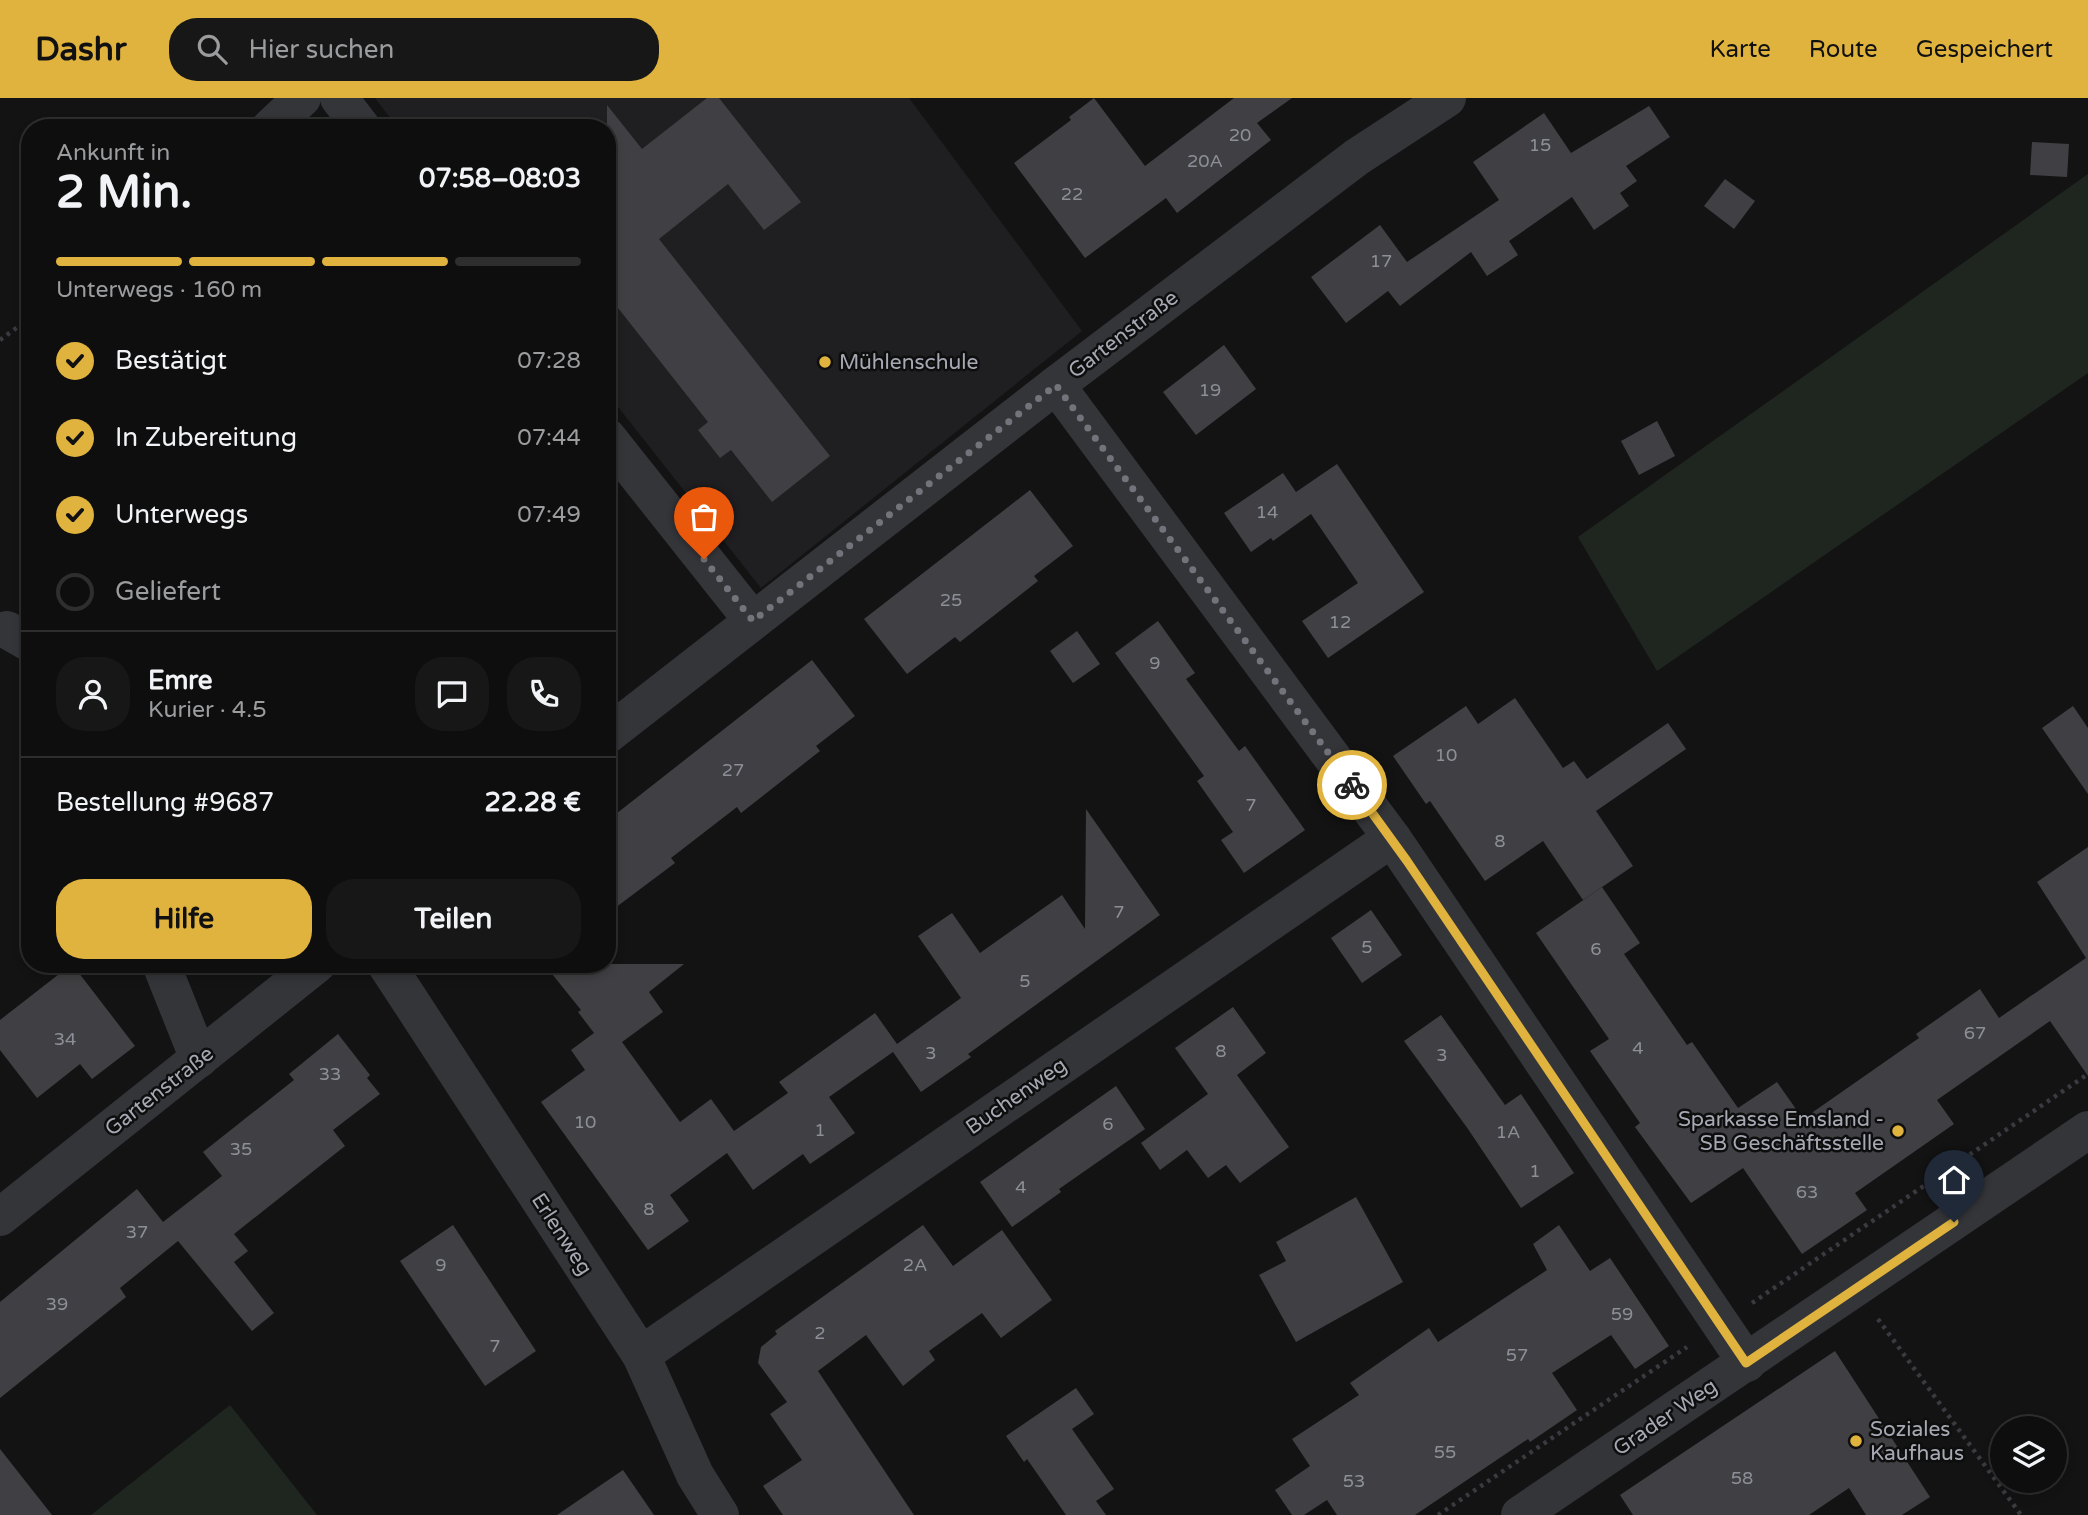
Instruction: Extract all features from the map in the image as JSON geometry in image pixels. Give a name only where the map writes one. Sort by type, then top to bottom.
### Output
[{"type":"street","points":[[280,119],[302,98]]},
{"type":"street","points":[[339,98],[355,119]]},
{"type":"street","name":"Gartenstraße","points":[[616,729],[1056,385],[1357,157],[1447,98]]},
{"type":"street","points":[[1056,385],[1392,838],[1746,1363]]},
{"type":"street","points":[[616,448],[753,621]]},
{"type":"street","name":"Buchenweg","points":[[641,1355],[1392,838]]},
{"type":"street","points":[[165,973],[199,1059]]},
{"type":"street","name":"Gartenstraße","points":[[0,1217],[306,973]]},
{"type":"street","name":"Erlenweg","points":[[392,973],[641,1355],[695,1475],[720,1515]]},
{"type":"street","name":"Grader Weg","points":[[1520,1515],[2088,1130]]},
{"type":"path","points":[[0,340],[21,325]]},
{"type":"path","points":[[1438,1515],[2088,1073]]},
{"type":"path","points":[[1873,1312],[2021,1515]]},
{"type":"shaded area","name":"Mühlenschule","points":[[375,98],[909,98],[1082,331],[761,588],[616,404],[616,119],[391,119]]},
{"type":"shaded area","points":[[2088,174],[2088,373],[1657,671],[1578,537]]},
{"type":"shaded area","points":[[230,1405],[317,1515],[91,1515]]},
{"type":"building","points":[[707,98],[719,98],[801,202],[764,230],[728,184],[659,239],[830,456],[772,502],[731,450],[720,458],[698,430],[708,422],[616,305],[616,119],[607,119],[607,105],[642,149]]},
{"type":"building","points":[[1094,98],[1145,166],[1234,98],[1292,98],[1257,123],[1271,140],[1177,213],[1166,198],[1085,258],[1014,163],[1071,120],[1069,117]]},
{"type":"building","points":[[1649,106],[1670,137],[1626,166],[1637,181],[1620,193],[1629,206],[1594,230],[1572,197],[1509,241],[1518,255],[1487,276],[1471,252],[1400,306],[1388,291],[1346,323],[1311,277],[1380,225],[1407,262],[1499,200],[1473,162],[1544,113],[1571,153]]},
{"type":"building","points":[[2032,142],[2069,144],[2067,177],[2030,175]]},
{"type":"building","points":[[1725,179],[1755,201],[1734,229],[1704,206]]},
{"type":"building","points":[[1224,345],[1256,389],[1196,435],[1163,392]]},
{"type":"building","points":[[1657,421],[1675,456],[1639,475],[1621,441]]},
{"type":"building","points":[[1337,464],[1424,592],[1328,658],[1302,621],[1358,583],[1311,514],[1273,541],[1271,538],[1251,552],[1224,513],[1283,473],[1296,492]]},
{"type":"building","points":[[1030,490],[1073,546],[1034,576],[1038,581],[960,642],[955,637],[907,674],[864,619]]},
{"type":"building","points":[[1158,621],[1195,673],[1186,679],[1239,751],[1245,746],[1305,830],[1244,873],[1221,840],[1233,832],[1197,781],[1204,776],[1115,653]]},
{"type":"building","points":[[1077,631],[1100,664],[1073,683],[1050,651]]},
{"type":"building","points":[[812,660],[855,716],[816,746],[820,751],[741,813],[737,807],[671,858],[675,863],[616,907],[616,814]]},
{"type":"building","points":[[1515,698],[1563,768],[1574,761],[1587,779],[1668,723],[1686,749],[1596,811],[1633,866],[1583,900],[1543,841],[1485,881],[1430,801],[1426,804],[1393,756],[1466,706],[1478,724]]},
{"type":"building","points":[[2073,706],[2088,728],[2088,794],[2042,728]]},
{"type":"building","points":[[1086,809],[1160,915],[968,1054],[971,1057],[921,1092],[893,1052],[829,1097],[855,1133],[810,1164],[803,1154],[753,1190],[727,1153],[670,1195],[689,1221],[648,1250],[541,1102],[585,1070],[571,1050],[594,1033],[578,1012],[581,1010],[551,973],[616,973],[616,964],[684,964],[649,992],[663,1012],[622,1042],[680,1122],[711,1099],[734,1131],[788,1093],[779,1082],[875,1013],[897,1044],[961,998],[918,936],[952,913],[980,953],[1062,895],[1085,929]]},
{"type":"building","points":[[2088,847],[2088,1076],[2050,1021],[1937,1100],[1954,1124],[1855,1193],[1867,1210],[1802,1254],[1743,1168],[1691,1203],[1635,1127],[1640,1123],[1590,1051],[1609,1039],[1536,933],[1602,887],[1640,943],[1624,954],[1687,1045],[1692,1042],[1738,1108],[1777,1082],[1803,1119],[1919,1038],[1916,1034],[1980,989],[1999,1018],[2086,958],[2037,882]]},
{"type":"building","points":[[1371,910],[1402,955],[1362,983],[1331,938]]},
{"type":"building","points":[[60,973],[79,973],[135,1046],[92,1079],[80,1064],[37,1098],[0,1050],[0,1020]]},
{"type":"building","points":[[1233,1007],[1266,1053],[1237,1075],[1289,1147],[1240,1183],[1226,1165],[1208,1178],[1187,1150],[1160,1170],[1141,1143],[1208,1094],[1175,1048]]},
{"type":"building","points":[[1441,1015],[1505,1105],[1521,1094],[1574,1173],[1521,1208],[1404,1041]]},
{"type":"building","points":[[338,1034],[370,1075],[367,1078],[380,1094],[333,1130],[345,1146],[234,1234],[248,1251],[234,1262],[274,1313],[252,1331],[178,1241],[120,1288],[126,1297],[0,1398],[0,1302],[137,1189],[163,1222],[222,1176],[203,1152],[294,1080],[289,1074]]},
{"type":"building","points":[[1116,1086],[1145,1129],[1059,1189],[1061,1192],[1012,1227],[980,1182]]},
{"type":"building","points":[[1356,1197],[1403,1282],[1296,1342],[1259,1275],[1286,1261],[1276,1242]]},
{"type":"building","points":[[453,1225],[536,1351],[485,1386],[400,1261]]},
{"type":"building","points":[[923,1225],[953,1266],[1002,1230],[1052,1300],[1001,1338],[982,1313],[929,1351],[935,1360],[903,1386],[866,1335],[818,1371],[914,1515],[783,1515],[763,1486],[802,1460],[770,1414],[787,1402],[758,1363],[761,1347],[777,1334],[775,1331]]},
{"type":"building","points":[[1559,1225],[1590,1271],[1610,1258],[1669,1346],[1635,1369],[1611,1335],[1552,1373],[1577,1410],[1530,1442],[1528,1439],[1415,1515],[1337,1515],[1327,1500],[1304,1515],[1292,1515],[1275,1490],[1310,1466],[1292,1439],[1359,1395],[1350,1383],[1429,1328],[1438,1342],[1547,1270],[1533,1244]]},
{"type":"building","points":[[1835,1351],[1930,1497],[1902,1515],[1866,1515],[1849,1488],[1809,1515],[1633,1515],[1620,1495]]},
{"type":"building","points":[[1076,1388],[1094,1414],[1072,1429],[1114,1489],[1096,1501],[1106,1515],[1066,1515],[1027,1459],[1024,1462],[1006,1436]]},
{"type":"building","points":[[0,1449],[52,1515],[0,1515]]},
{"type":"building","points":[[623,1470],[654,1515],[557,1515]]},
{"type":"way so far","points":[[704,559],[753,621],[1056,385],[1352,785]]},
{"type":"place","name":"Mühlenschule","points":[[825,362]]},
{"type":"place","name":"Sparkasse Emsland - SB Geschäftsstelle","points":[[1898,1131]]},
{"type":"place","name":"Soziales Kaufhaus","points":[[1856,1441]]},
{"type":"route","points":[[1352,785],[1392,838],[1746,1363],[1954,1222]]}]
